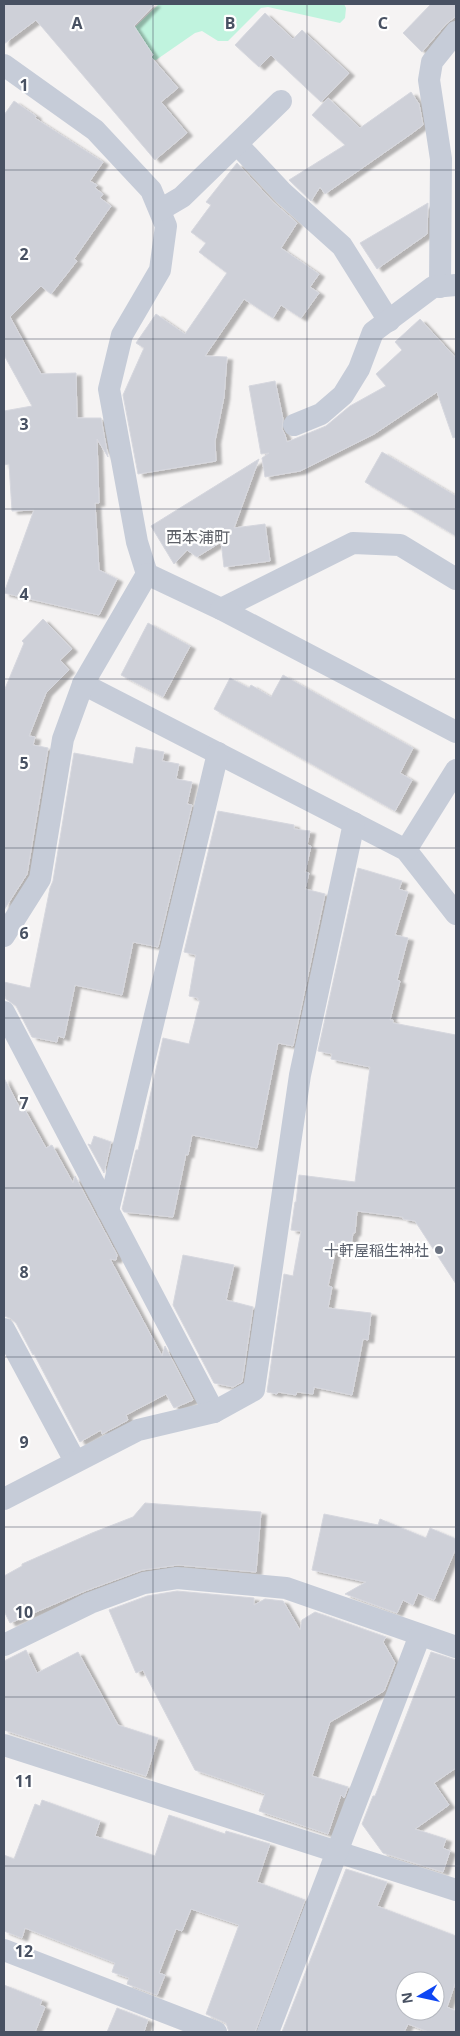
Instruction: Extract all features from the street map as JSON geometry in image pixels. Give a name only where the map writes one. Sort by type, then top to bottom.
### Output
[{"type":"street","points":[[294,425],[321,414],[343,395],[359,369],[373,332],[433,287],[448,286],[441,158],[429,80],[432,62],[456,32]]},
{"type":"street","points":[[4,65],[95,130],[151,190],[166,226],[160,270],[122,335],[109,389],[137,542],[147,574],[221,609],[456,732]]},
{"type":"street","points":[[160,210],[182,198],[280,101]]},
{"type":"street","points":[[237,144],[283,193],[342,246],[389,321]]},
{"type":"street","points":[[221,609],[353,543],[400,545],[456,579]]},
{"type":"street","points":[[4,936],[40,879],[63,739],[83,684],[147,574]]},
{"type":"street","points":[[83,684],[406,850],[456,914]]},
{"type":"street","points":[[108,1211],[218,753]]},
{"type":"street","points":[[406,850],[456,770]]},
{"type":"street","points":[[4,1499],[138,1430],[214,1412],[254,1390],[300,1076],[354,823]]},
{"type":"street","points":[[4,1012],[214,1412]]},
{"type":"street","points":[[4,1329],[75,1461]]},
{"type":"street","points":[[4,1645],[90,1603],[144,1583],[177,1578],[286,1588],[456,1647]]},
{"type":"street","points":[[268,2032],[420,1635]]},
{"type":"street","points":[[4,1745],[456,1890]]},
{"type":"street","points":[[4,1950],[216,2032]]},
{"type":"green space","points":[[159,4],[344,4],[346,8],[345,18],[340,23],[268,7],[261,8],[228,41],[218,41],[202,31],[195,33],[156,60],[146,58],[133,29]]},
{"type":"building","points":[[4,4],[155,4],[134,26],[153,55],[151,57],[178,88],[161,102],[187,133],[155,160],[36,20],[4,44]]},
{"type":"building","points":[[431,4],[456,4],[456,16],[446,24],[422,52],[403,33]]},
{"type":"building","points":[[265,13],[293,39],[302,30],[349,73],[321,102],[271,55],[259,67],[235,45]]},
{"type":"building","points":[[411,92],[419,104],[423,125],[411,134],[325,194],[320,187],[311,201],[289,180],[345,145],[312,115],[328,98],[360,128]]},
{"type":"building","points":[[14,101],[36,116],[35,118],[103,162],[90,181],[97,185],[95,188],[103,194],[100,198],[111,206],[74,259],[77,261],[51,294],[41,286],[10,317],[41,374],[76,373],[77,418],[101,418],[108,457],[97,439],[99,503],[95,503],[99,570],[117,579],[99,615],[4,593],[34,510],[12,511],[9,464],[4,465],[4,411],[32,406],[4,355],[4,115]]},
{"type":"building","points":[[237,163],[273,202],[297,223],[281,248],[319,274],[310,287],[319,293],[301,318],[281,305],[273,318],[244,299],[205,356],[227,357],[224,397],[215,441],[216,461],[138,474],[123,395],[144,348],[136,343],[156,314],[185,334],[227,273],[199,252],[206,243],[191,232],[211,205],[206,202]]},
{"type":"building","points":[[428,203],[427,234],[377,269],[360,243]]},
{"type":"building","points":[[420,319],[456,358],[456,437],[453,438],[437,392],[374,434],[300,471],[265,477],[262,458],[269,453],[261,454],[249,386],[275,381],[283,419],[282,429],[287,442],[326,426],[350,406],[386,386],[376,374],[402,350],[395,342]]},
{"type":"building","points":[[382,452],[456,496],[456,536],[365,482]]},
{"type":"building","points":[[259,459],[234,528],[265,524],[270,561],[224,567],[221,542],[197,557],[187,550],[174,564],[151,526]]},
{"type":"building","points":[[43,619],[72,649],[60,660],[69,670],[46,693],[29,736],[35,737],[33,745],[48,748],[27,874],[4,910],[4,691],[24,643],[22,641]]},
{"type":"building","points":[[148,623],[190,646],[163,697],[121,675]]},
{"type":"building","points":[[283,675],[413,748],[400,773],[412,780],[395,811],[214,709],[230,678],[249,688],[251,685],[271,697]]},
{"type":"building","points":[[136,747],[164,752],[162,761],[179,764],[176,779],[192,782],[187,804],[192,805],[158,947],[133,942],[122,995],[75,985],[64,1038],[58,1036],[57,1042],[32,1037],[16,1006],[6,999],[4,982],[30,988],[53,881],[74,753],[133,764]]},
{"type":"building","points":[[218,811],[294,825],[294,829],[310,831],[307,845],[311,846],[305,872],[309,873],[305,889],[325,894],[293,1046],[278,1043],[257,1148],[192,1135],[188,1155],[186,1154],[173,1217],[124,1212],[122,1209],[136,1150],[138,1150],[163,1038],[189,1044],[200,1001],[198,998],[189,996],[196,955],[184,952]]},
{"type":"building","points":[[358,868],[402,881],[399,889],[408,892],[395,935],[408,938],[397,980],[400,981],[390,1020],[393,1020],[393,1023],[456,1035],[456,1284],[415,1221],[403,1219],[403,1217],[357,1211],[355,1233],[353,1233],[351,1245],[337,1243],[328,1286],[332,1287],[328,1308],[371,1313],[368,1340],[363,1339],[352,1395],[314,1387],[313,1394],[297,1392],[296,1395],[278,1392],[277,1394],[267,1392],[284,1274],[293,1276],[301,1231],[291,1230],[299,1175],[355,1182],[370,1067],[331,1059],[332,1054],[318,1051]]},
{"type":"building","points":[[4,1078],[21,1110],[24,1108],[46,1148],[52,1145],[73,1183],[75,1176],[117,1255],[116,1260],[110,1259],[162,1356],[165,1346],[193,1400],[174,1408],[166,1394],[126,1415],[128,1420],[102,1434],[101,1430],[80,1442],[16,1323],[4,1316]]},
{"type":"building","points":[[94,1136],[111,1142],[104,1173],[88,1144],[91,1145]]},
{"type":"building","points":[[183,1255],[234,1265],[226,1300],[253,1307],[242,1382],[233,1387],[214,1383],[173,1305]]},
{"type":"building","points":[[145,1503],[261,1512],[256,1572],[178,1565],[142,1570],[85,1591],[10,1623],[4,1611],[4,1576],[22,1566],[22,1564],[133,1517]]},
{"type":"building","points":[[324,1514],[378,1525],[380,1519],[426,1538],[430,1528],[456,1539],[456,1548],[434,1600],[418,1593],[413,1605],[403,1600],[397,1613],[345,1594],[366,1582],[312,1570]]},
{"type":"building","points":[[177,1591],[254,1598],[254,1605],[265,1599],[283,1601],[300,1630],[302,1620],[315,1612],[386,1637],[383,1642],[395,1663],[384,1691],[330,1722],[312,1776],[348,1787],[344,1798],[341,1795],[328,1834],[259,1811],[265,1794],[195,1770],[143,1670],[136,1673],[109,1610],[147,1596]]},
{"type":"building","points":[[26,1650],[37,1673],[78,1652],[118,1725],[158,1738],[146,1776],[4,1730],[4,1661]]},
{"type":"building","points":[[431,1652],[456,1660],[456,1768],[434,1783],[449,1805],[415,1829],[446,1839],[443,1848],[450,1851],[443,1872],[383,1853],[362,1824],[373,1796],[375,1796]]},
{"type":"building","points":[[42,1800],[100,1821],[95,1836],[155,1856],[169,1815],[225,1834],[226,1831],[270,1844],[257,1882],[305,1900],[255,2032],[229,2032],[226,2023],[206,2014],[239,1925],[191,1909],[182,1931],[176,1929],[159,1973],[165,1975],[157,1995],[127,1984],[129,1978],[112,1972],[115,1963],[25,1928],[22,1938],[4,1931],[4,1855],[14,1859],[35,1804],[40,1806]]},
{"type":"building","points":[[346,1869],[387,1882],[377,1906],[456,1936],[456,1981],[447,2007],[456,2011],[456,2032],[429,2032],[408,2024],[404,2032],[282,2032]]},
{"type":"building","points":[[4,1985],[42,2000],[40,2005],[45,2007],[35,2032],[4,2032]]},
{"type":"building","points":[[117,2008],[148,2020],[144,2032],[107,2032]]},
{"type":"place","name":"十軒屋稲生神社","points":[[439,1250]]},
{"type":"district","name":"西本浦町","points":[[198,537]]}]
